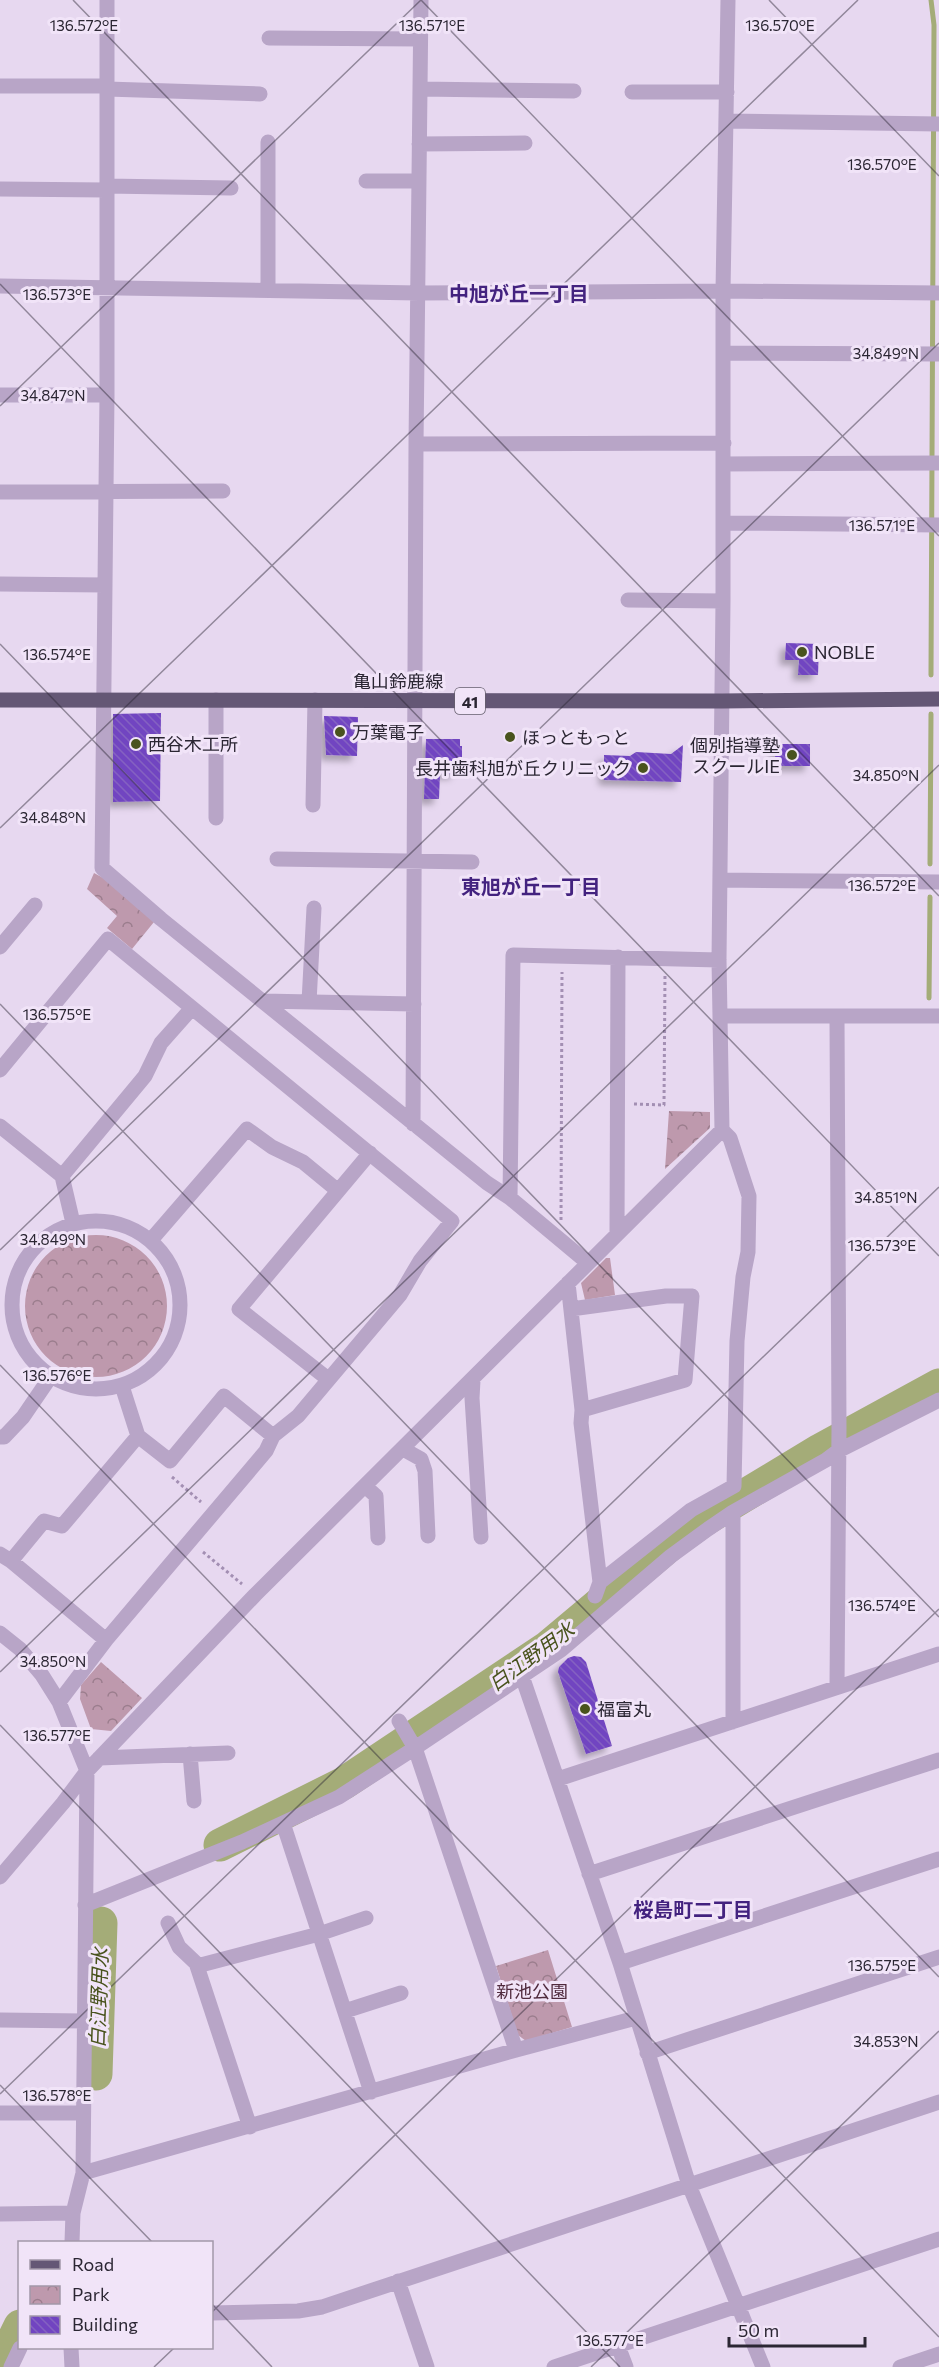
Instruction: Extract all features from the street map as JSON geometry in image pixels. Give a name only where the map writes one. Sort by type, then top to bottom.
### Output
[{"type":"main road","name":"亀山鈴鹿線","points":[[0,700],[939,699]]},
{"type":"street","points":[[106,0],[106,396],[102,868],[413,1124],[487,1183],[510,1198],[588,1263]]},
{"type":"street","points":[[413,1124],[416,444],[421,0]]},
{"type":"street","points":[[568,1283],[582,1410],[580,1423],[597,1589],[691,1510],[734,1486],[737,1341],[743,1277],[748,1252],[749,1196],[730,1138],[722,1130],[719,960],[724,464],[723,291],[728,0]]},
{"type":"street","points":[[269,38],[420,39]]},
{"type":"street","points":[[0,86],[260,94]]},
{"type":"street","points":[[420,89],[574,91]]},
{"type":"street","points":[[632,92],[727,92]]},
{"type":"street","points":[[727,121],[935,124]]},
{"type":"street","points":[[268,142],[268,290]]},
{"type":"street","points":[[419,144],[525,143]]},
{"type":"street","points":[[366,181],[420,181]]},
{"type":"street","points":[[0,189],[231,188]]},
{"type":"street","points":[[0,286],[419,293],[723,291],[932,293]]},
{"type":"street","points":[[723,353],[932,354]]},
{"type":"street","points":[[0,395],[106,396]]},
{"type":"street","points":[[416,444],[724,443]]},
{"type":"street","points":[[724,464],[934,463]]},
{"type":"street","points":[[0,492],[224,491]]},
{"type":"street","points":[[723,523],[934,525]]},
{"type":"street","points":[[0,584],[105,585]]},
{"type":"street","points":[[628,600],[723,601]]},
{"type":"street","points":[[216,700],[216,818]]},
{"type":"street","points":[[313,804],[315,700]]},
{"type":"street","points":[[277,859],[472,862]]},
{"type":"street","points":[[721,880],[939,882]]},
{"type":"street","points":[[0,947],[34,905]]},
{"type":"street","points":[[309,1002],[314,908]]},
{"type":"street","points":[[0,1070],[108,939],[452,1221],[420,1261],[400,1295],[298,1416],[273,1436],[266,1451],[106,1640],[59,1702]]},
{"type":"street","points":[[510,1198],[513,955],[719,960]]},
{"type":"street","points":[[617,1234],[618,957]]},
{"type":"street","points":[[262,1001],[414,1004]]},
{"type":"street","points":[[62,1176],[145,1076],[161,1043],[192,1008]]},
{"type":"street","points":[[721,1016],[939,1016]]},
{"type":"street","points":[[837,1017],[839,1428],[837,1687]]},
{"type":"street","points":[[0,1126],[62,1176],[73,1222]]},
{"type":"street","points":[[151,1240],[247,1129],[272,1147],[303,1162],[337,1190]]},
{"type":"street","points":[[0,1877],[87,1771],[255,1595],[722,1130]]},
{"type":"street","points":[[328,1379],[239,1309],[370,1153]]},
{"type":"street","points":[[73,1222],[111,1223],[133,1229],[151,1240],[164,1256],[175,1276],[180,1318],[175,1338],[158,1361],[134,1380],[122,1386],[85,1388],[61,1382],[41,1369],[7,1333],[15,1281],[27,1255],[47,1236],[73,1222]]},
{"type":"street","points":[[571,1309],[666,1296],[692,1296],[685,1380],[582,1410]]},
{"type":"street","points":[[0,1437],[4,1437],[23,1417],[51,1376]]},
{"type":"street","points":[[473,1380],[472,1398],[481,1537]]},
{"type":"street","points":[[122,1386],[138,1436],[170,1461],[224,1396],[273,1436]]},
{"type":"street","points":[[85,1905],[242,1842],[339,1797],[561,1650],[671,1556],[733,1512],[838,1451],[939,1400]]},
{"type":"street","points":[[106,1640],[5,1558],[44,1521],[62,1526],[138,1436]]},
{"type":"street","points":[[403,1449],[421,1459],[426,1471],[428,1536]]},
{"type":"street","points":[[365,1486],[376,1496],[378,1538]]},
{"type":"street","points":[[733,1512],[733,1722]]},
{"type":"street","points":[[0,1632],[20,1649],[42,1675],[59,1702],[87,1771],[83,2173],[73,2213],[72,2241]]},
{"type":"street","points":[[558,1779],[939,1654]]},
{"type":"street","points":[[522,1676],[620,1963],[689,2185],[763,2367]]},
{"type":"street","points":[[399,1721],[415,1746],[516,2050]]},
{"type":"street","points":[[99,1758],[228,1753]]},
{"type":"street","points":[[190,1755],[194,1801]]},
{"type":"street","points":[[589,1874],[939,1760]]},
{"type":"street","points":[[283,1823],[371,2092]]},
{"type":"street","points":[[620,1963],[939,1859]]},
{"type":"street","points":[[199,1965],[319,1934],[366,1918]]},
{"type":"street","points":[[168,1923],[179,1947],[199,1965]]},
{"type":"street","points":[[647,2053],[939,1957]]},
{"type":"street","points":[[199,1965],[197,1966],[250,2127]]},
{"type":"street","points":[[345,2011],[400,1993]]},
{"type":"street","points":[[83,2173],[636,2018]]},
{"type":"street","points":[[0,2020],[84,2021]]},
{"type":"street","points":[[213,2313],[306,2310],[322,2307],[939,2102]]},
{"type":"street","points":[[0,2113],[83,2113]]},
{"type":"street","points":[[0,2214],[73,2213]]},
{"type":"street","points":[[554,2367],[939,2239]]},
{"type":"street","points":[[398,2281],[427,2367]]},
{"type":"street","points":[[618,2346],[626,2367]]},
{"type":"street","points":[[11,2367],[20,2349]]},
{"type":"street","points":[[71,2349],[72,2367]]},
{"type":"street","points":[[900,2367],[939,2354]]},
{"type":"path","points":[[561,1240],[562,956]]},
{"type":"path","points":[[617,1104],[664,1105],[665,958]]},
{"type":"path","points":[[189,1540],[255,1595]]},
{"type":"green space","points":[[94,873],[109,881],[154,922],[132,949],[107,928],[117,916],[87,889]]},
{"type":"green space","points":[[669,1111],[710,1112],[710,1128],[665,1169]]},
{"type":"green space","points":[[96,1235],[123,1240],[147,1255],[162,1279],[167,1306],[162,1333],[147,1357],[123,1372],[96,1377],[69,1372],[45,1357],[30,1333],[25,1306],[30,1279],[45,1255],[69,1240]]},
{"type":"green space","points":[[606,1258],[610,1258],[615,1295],[585,1300],[581,1283]]},
{"type":"green space","points":[[101,1662],[142,1698],[111,1731],[91,1729],[80,1699],[81,1685]]},
{"type":"green space","name":"新池公園","points":[[548,1950],[572,2027],[526,2041],[518,2035],[496,1966]]},
{"type":"building","name":"NOBLE","points":[[786,643],[819,644],[818,675],[798,675],[799,660],[785,660]]},
{"type":"building","name":"西谷木工所","points":[[161,713],[160,801],[113,802],[113,714]]},
{"type":"building","name":"万葉電子","points":[[324,716],[358,717],[357,756],[326,755]]},
{"type":"building","points":[[426,739],[460,739],[460,746],[462,746],[462,768],[456,768],[456,774],[440,774],[439,799],[424,799]]},
{"type":"building","name":"個別指導塾 スクールIE","points":[[775,744],[810,744],[810,766],[775,766]]},
{"type":"building","name":"長井歯科旭が丘クリニック","points":[[683,745],[681,782],[604,780],[604,755],[630,756],[636,752],[671,754]]},
{"type":"building","name":"福富丸","points":[[581,1657],[586,1662],[612,1746],[586,1754],[558,1672],[559,1667],[568,1658]]},
{"type":"waterway","name":"白江野用水","points":[[931,0],[934,25],[931,675]]},
{"type":"waterway","name":"白江野用水","points":[[930,864],[931,714]]},
{"type":"waterway","name":"白江野用水","points":[[929,998],[930,897]]},
{"type":"waterway","name":"白江野用水","points":[[220,1845],[344,1783],[548,1647],[672,1543],[704,1520],[820,1450],[939,1385]]},
{"type":"waterway","name":"白江野用水","points":[[96,2074],[101,1923]]},
{"type":"waterway","name":"白江野用水","points":[[0,2367],[18,2330]]},
{"type":"place","name":"NOBLE","points":[[802,652]]},
{"type":"place","name":"万葉電子","points":[[340,732]]},
{"type":"place","name":"ほっともっと","points":[[510,737]]},
{"type":"place","name":"西谷木工所","points":[[136,744]]},
{"type":"place","name":"個別指導塾 スクールIE","points":[[792,755]]},
{"type":"place","name":"長井歯科旭が丘クリニック","points":[[643,768]]},
{"type":"place","name":"福富丸","points":[[585,1709]]},
{"type":"district","name":"中旭が丘一丁目","points":[[519,293]]},
{"type":"district","name":"東旭が丘一丁目","points":[[531,886]]},
{"type":"district","name":"桜島町二丁目","points":[[693,1909]]}]
